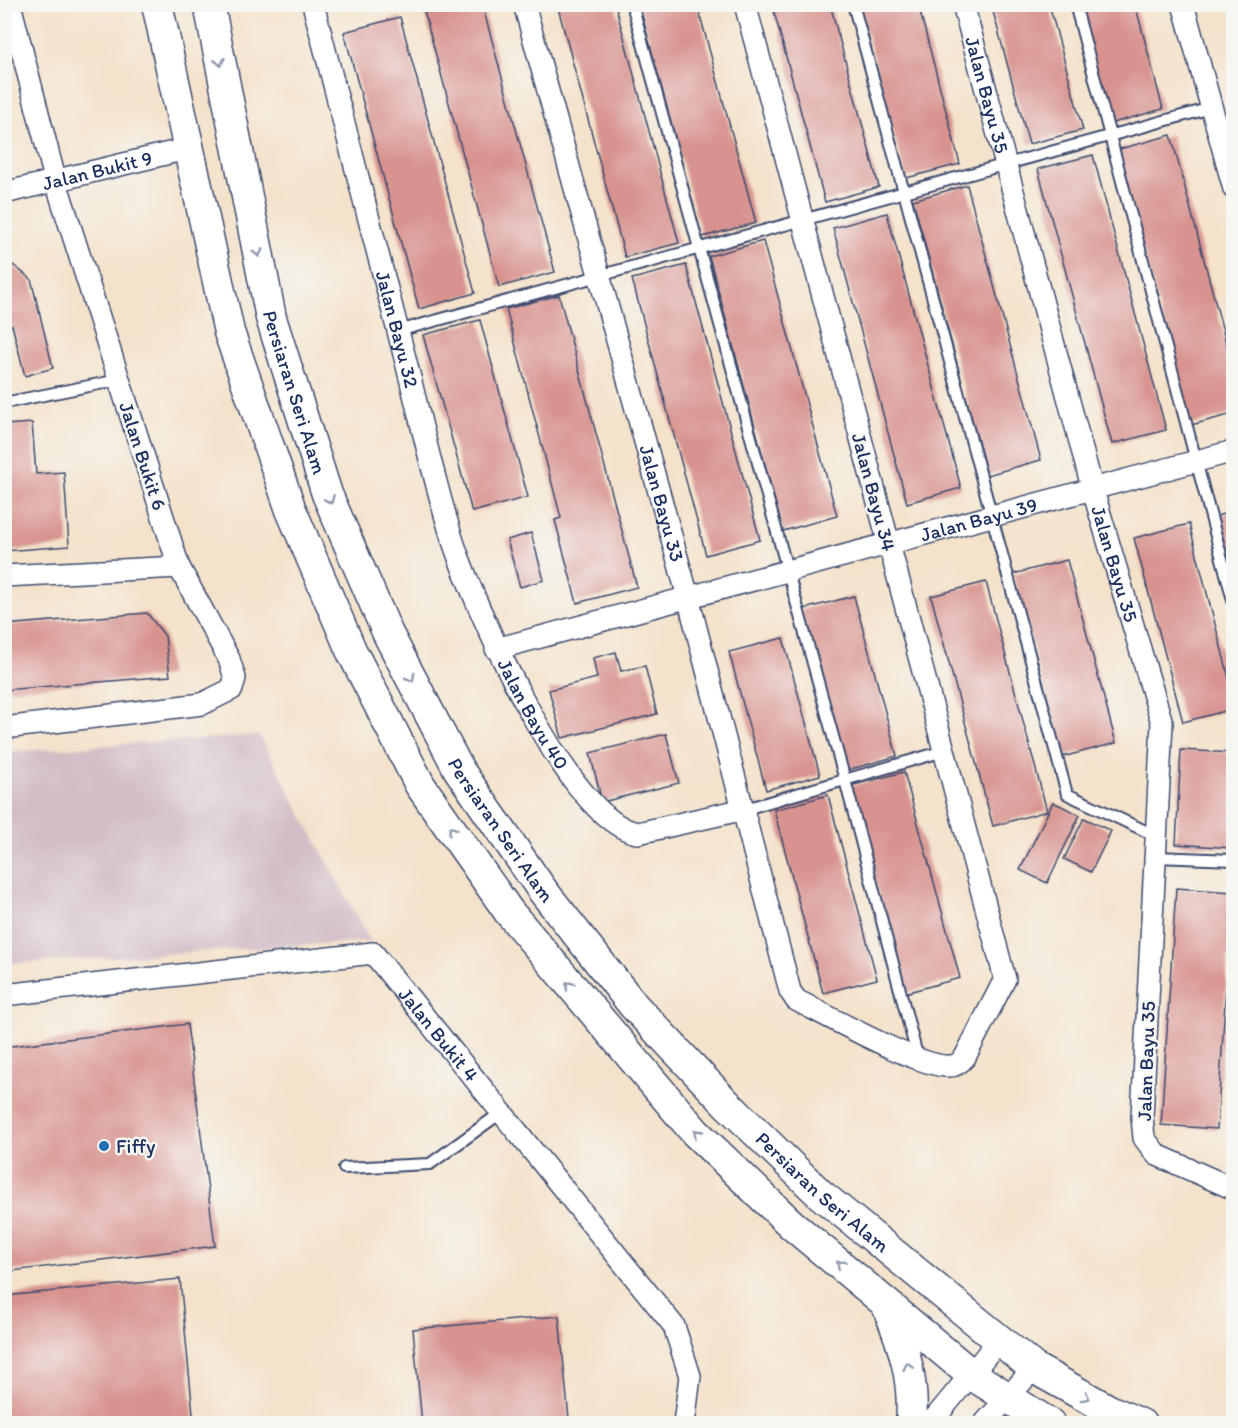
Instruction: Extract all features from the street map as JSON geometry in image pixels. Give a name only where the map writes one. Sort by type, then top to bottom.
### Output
[{"type":"main road","name":"Persiaran Seri Alam","points":[[157,4],[229,332],[291,510],[351,650],[420,785],[509,912],[695,1132],[791,1224],[972,1375],[1050,1424]]},
{"type":"main road","name":"Persiaran Seri Alam","points":[[208,4],[271,318],[324,483],[388,634],[459,770],[543,891],[642,1014],[727,1104],[820,1194],[1035,1368],[1109,1410],[1141,1424]]},
{"type":"main road","points":[[885,1302],[902,1340],[914,1396],[911,1424]]},
{"type":"street","name":"Jalan Bukit 6","points":[[4,728],[202,704],[232,689],[235,678],[229,659],[179,567],[12,43],[10,4]]},
{"type":"street","name":"Jalan Bayu 32","points":[[313,4],[452,536],[496,649]]},
{"type":"street","name":"Jalan Bayu 33","points":[[524,4],[688,597],[745,809],[790,991],[796,1000],[918,1059]]},
{"type":"street","name":"Jalan Bayu 34","points":[[745,4],[1005,979],[960,1062],[947,1067],[918,1059]]},
{"type":"street","name":"Jalan Bayu 35","points":[[963,4],[1092,487],[1162,723],[1142,1117],[1144,1138],[1157,1155],[1233,1189]]},
{"type":"street","points":[[1183,4],[1233,189]]},
{"type":"street","name":"Jalan Bukit 9","points":[[4,193],[190,148]]},
{"type":"street","name":"Jalan Bayu 39","points":[[688,597],[1233,451]]},
{"type":"street","points":[[4,576],[179,567]]},
{"type":"street","name":"Jalan Bayu 40","points":[[688,597],[496,649],[551,748],[579,789],[624,831],[638,833],[745,809]]},
{"type":"street","name":"Jalan Bukit 4","points":[[4,995],[373,953],[675,1326],[690,1376],[684,1424]]},
{"type":"street","points":[[930,1424],[999,1340]]},
{"type":"street","points":[[984,1424],[1007,1396],[1035,1368]]},
{"type":"lane","points":[[632,4],[918,1059]]},
{"type":"lane","points":[[853,4],[1067,794],[1156,836]]},
{"type":"lane","points":[[1075,4],[1233,604]]},
{"type":"lane","points":[[398,331],[1211,108]]},
{"type":"lane","points":[[4,404],[119,380]]},
{"type":"lane","points":[[745,809],[944,751]]},
{"type":"lane","points":[[1156,857],[1233,860]]},
{"type":"lane","points":[[344,1168],[430,1164],[502,1112]]},
{"type":"shaded area","points":[[259,735],[370,941],[5,964],[5,752]]},
{"type":"building","points":[[422,4],[482,4],[555,272],[499,287]]},
{"type":"building","points":[[557,4],[615,4],[679,243],[625,257]]},
{"type":"building","points":[[639,4],[697,4],[756,223],[702,237]]},
{"type":"building","points":[[772,4],[830,4],[879,187],[825,202]]},
{"type":"building","points":[[859,4],[918,4],[960,164],[906,178]]},
{"type":"building","points":[[991,4],[1049,4],[1083,130],[1029,144]]},
{"type":"building","points":[[1077,4],[1135,4],[1163,109],[1109,124]]},
{"type":"building","points":[[400,17],[475,293],[419,309],[344,32]]},
{"type":"building","points":[[1171,135],[1233,369],[1233,414],[1191,425],[1116,150]]},
{"type":"building","points":[[1093,155],[1166,430],[1112,444],[1038,169]]},
{"type":"building","points":[[967,185],[1041,460],[987,475],[913,200]]},
{"type":"building","points":[[887,213],[961,488],[907,503],[833,228]]},
{"type":"building","points":[[763,241],[837,516],[783,531],[709,256]]},
{"type":"building","points":[[4,258],[31,279],[53,368],[25,376],[12,325],[4,327]]},
{"type":"building","points":[[686,265],[760,540],[706,555],[632,279]]},
{"type":"building","points":[[559,295],[637,587],[577,603],[555,520],[561,518],[506,309]]},
{"type":"building","points":[[480,320],[528,497],[472,512],[423,335]]},
{"type":"building","points":[[32,423],[36,474],[64,472],[69,546],[4,551],[4,425]]},
{"type":"building","points":[[1233,511],[1233,574],[1217,516]]},
{"type":"building","points":[[1189,524],[1233,693],[1233,709],[1183,722],[1134,538]]},
{"type":"building","points":[[531,533],[544,580],[520,587],[507,540]]},
{"type":"building","points":[[1067,560],[1116,743],[1062,757],[1013,574]]},
{"type":"building","points":[[986,582],[1047,811],[993,826],[931,596]]},
{"type":"building","points":[[854,596],[897,756],[844,771],[800,610]]},
{"type":"building","points":[[147,613],[165,636],[170,676],[4,690],[4,625]]},
{"type":"building","points":[[783,638],[820,775],[766,790],[729,652]]},
{"type":"building","points":[[616,652],[621,671],[645,666],[657,714],[562,738],[549,690],[597,678],[593,658]]},
{"type":"building","points":[[666,734],[679,783],[602,802],[590,753]]},
{"type":"building","points":[[1181,750],[1233,753],[1232,848],[1176,844]]},
{"type":"building","points":[[904,772],[960,978],[905,993],[850,786]]},
{"type":"building","points":[[828,795],[877,979],[823,993],[774,810]]},
{"type":"building","points":[[1053,802],[1080,815],[1047,883],[1020,870]]},
{"type":"building","points":[[1084,818],[1111,831],[1091,872],[1064,859]]},
{"type":"building","points":[[1176,888],[1232,892],[1217,1129],[1161,1125]]},
{"type":"building","name":"Fiffy","points":[[187,1024],[215,1246],[4,1272],[4,1047]]},
{"type":"building","points":[[180,1279],[194,1424],[4,1424],[4,1296]]},
{"type":"building","points":[[559,1316],[569,1419],[515,1424],[422,1424],[413,1329]]},
{"type":"place","name":"Fiffy","points":[[104,1146]]}]
